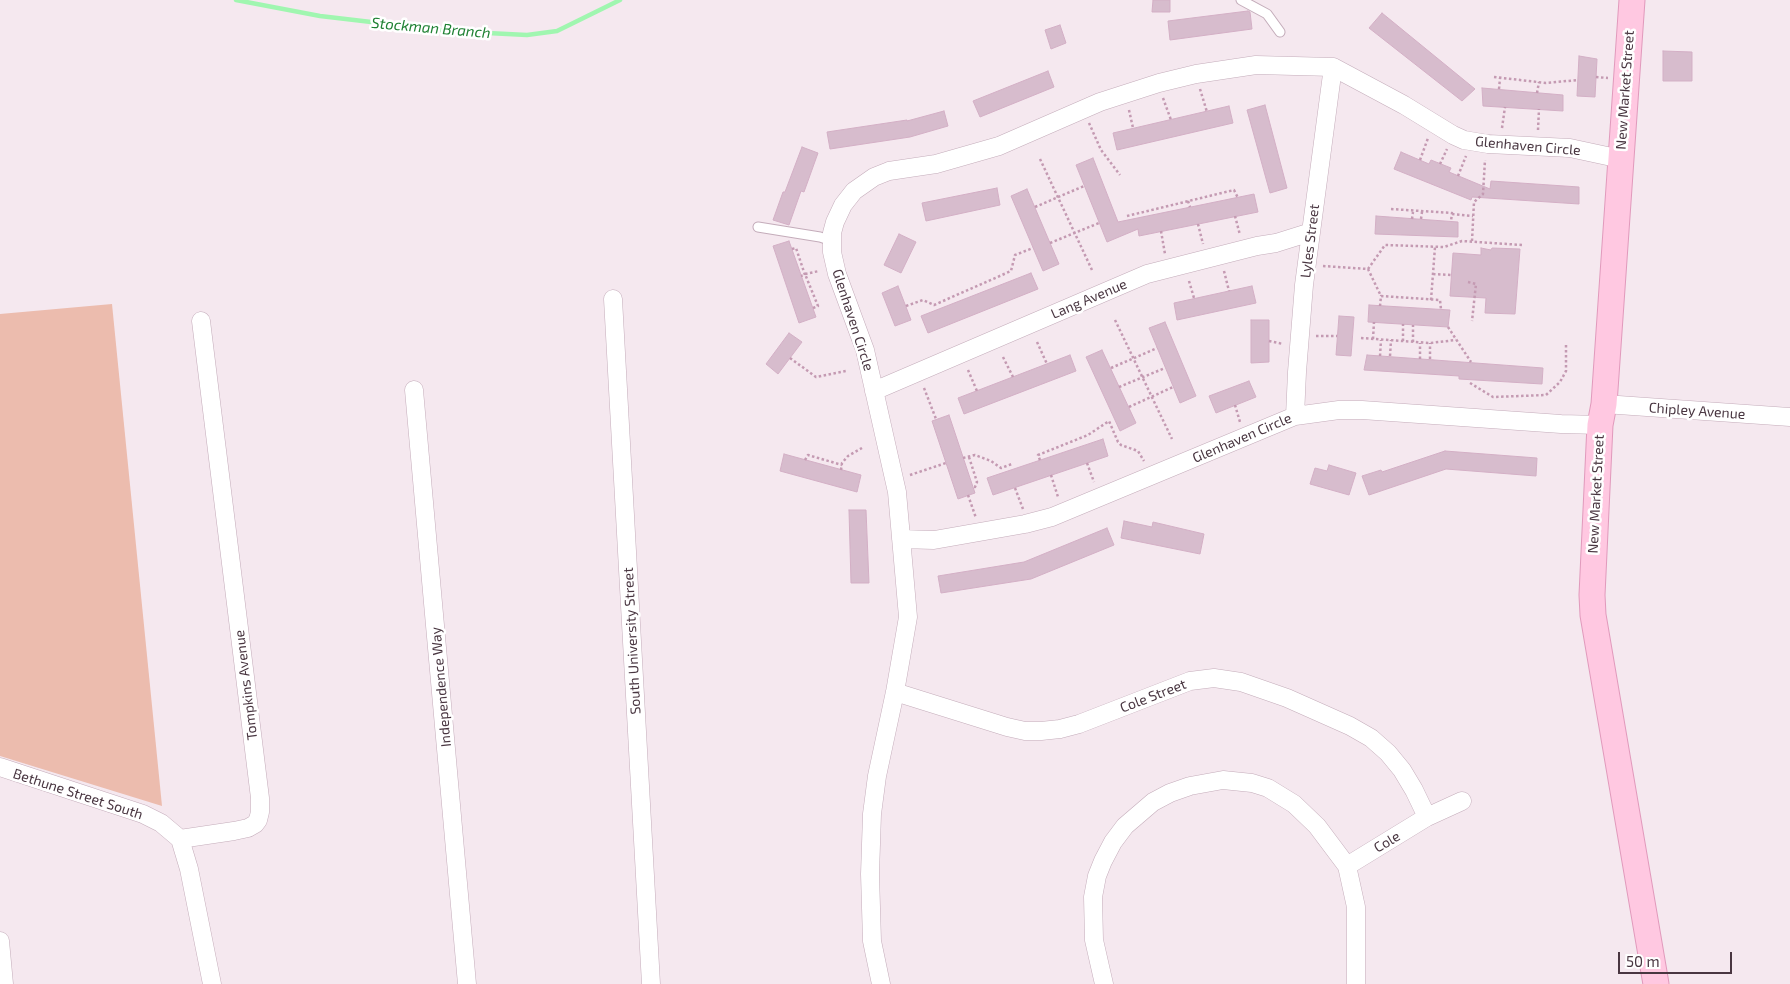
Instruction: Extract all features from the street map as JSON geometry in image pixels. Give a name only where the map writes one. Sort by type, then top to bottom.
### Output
[{"type":"street","name":"New Market Street","points":[[1632,0],[1592,572],[1593,615],[1656,984]]},
{"type":"street","name":"Glenhaven Circle","points":[[1602,415],[1561,424],[1362,410],[1295,416],[1052,518],[934,540],[901,539],[897,492],[865,350],[835,268],[832,241],[835,222],[843,205],[854,191],[874,177],[889,171],[936,164],[991,148],[1100,102],[1159,83],[1196,74],[1256,65],[1334,67],[1404,105],[1452,135],[1464,140],[1488,144],[1570,148],[1620,159]]},
{"type":"street","name":"Lyles Street","points":[[1295,416],[1304,284],[1334,67]]},
{"type":"street","name":"Lang Avenue","points":[[874,391],[1147,274],[1311,232]]},
{"type":"street","name":"South University Street","points":[[614,299],[652,984]]},
{"type":"street","name":"Tompkins Avenue","points":[[180,839],[234,832],[248,828],[255,824],[260,812],[260,798],[201,321]]},
{"type":"street","name":"Independence Way","points":[[414,390],[467,984]]},
{"type":"street","name":"Chipley Avenue","points":[[1602,415],[1790,417]]},
{"type":"street","points":[[881,984],[872,941],[870,874],[872,814],[877,776],[895,692],[908,617],[901,539]]},
{"type":"street","name":"Cole Street","points":[[895,692],[1007,728],[1041,731],[1079,724],[1190,681],[1214,678],[1241,682],[1287,698],[1350,726],[1371,738],[1388,753],[1402,770],[1427,817]]},
{"type":"street","name":"Bethune Street South","points":[[0,767],[143,814],[161,823],[180,839]]},
{"type":"street","points":[[1104,984],[1094,940],[1093,897],[1102,861],[1113,842],[1124,826],[1138,813],[1170,793],[1190,786],[1223,780],[1246,782],[1268,788],[1281,795],[1305,812],[1346,866],[1356,907],[1356,984]]},
{"type":"street","name":"Cole","points":[[1346,866],[1427,817],[1462,801]]},
{"type":"street","points":[[180,839],[189,869],[212,984]]},
{"type":"street","points":[[0,941],[4,984]]},
{"type":"lane","points":[[1241,0],[1267,14],[1280,32]]},
{"type":"lane","points":[[758,227],[820,237],[832,241]]},
{"type":"path","points":[[1494,77],[1539,82],[1578,80]]},
{"type":"path","points":[[1499,89],[1500,78]]},
{"type":"path","points":[[1537,93],[1539,82]]},
{"type":"path","points":[[1199,86],[1207,112]]},
{"type":"path","points":[[1162,94],[1171,120]]},
{"type":"path","points":[[1127,105],[1133,128]]},
{"type":"path","points":[[1502,132],[1505,107]]},
{"type":"path","points":[[1538,134],[1539,110]]},
{"type":"path","points":[[1088,122],[1101,150],[1120,175]]},
{"type":"path","points":[[1420,160],[1428,138]]},
{"type":"path","points":[[1440,164],[1447,148]]},
{"type":"path","points":[[1458,176],[1467,154]]},
{"type":"path","points":[[1472,241],[1474,202],[1483,194],[1486,156]]},
{"type":"path","points":[[1040,158],[1092,270]]},
{"type":"path","points":[[1035,207],[1084,186]]},
{"type":"path","points":[[1127,216],[1234,190],[1238,198]]},
{"type":"path","points":[[1188,201],[1190,207]]},
{"type":"path","points":[[1156,208],[1157,214]]},
{"type":"path","points":[[1391,209],[1473,216]]},
{"type":"path","points":[[1412,212],[1412,219]]},
{"type":"path","points":[[1421,220],[1422,212]]},
{"type":"path","points":[[1451,221],[1452,214]]},
{"type":"path","points":[[1235,216],[1240,236]]},
{"type":"path","points":[[1050,243],[1099,223]]},
{"type":"path","points":[[1198,224],[1204,246]]},
{"type":"path","points":[[1161,231],[1166,256]]},
{"type":"path","points":[[1368,269],[1385,245],[1444,248],[1462,241],[1472,241],[1522,245]]},
{"type":"path","points":[[1431,300],[1434,247]]},
{"type":"path","points":[[792,250],[796,248],[803,275],[818,306],[812,308]]},
{"type":"path","points":[[906,306],[923,300],[934,305],[1011,270],[1015,255],[1033,248]]},
{"type":"path","points":[[1322,266],[1368,269]]},
{"type":"path","points":[[1223,267],[1229,291]]},
{"type":"path","points":[[1368,269],[1381,296],[1380,306]]},
{"type":"path","points":[[803,275],[823,270]]},
{"type":"path","points":[[1433,274],[1452,275]]},
{"type":"path","points":[[1188,276],[1194,298]]},
{"type":"path","points":[[803,282],[807,280]]},
{"type":"path","points":[[1468,282],[1476,284],[1472,321]]},
{"type":"path","points":[[1381,296],[1440,300],[1441,309]]},
{"type":"path","points":[[1115,320],[1172,439]]},
{"type":"path","points":[[1373,339],[1374,322]]},
{"type":"path","points":[[1403,324],[1403,341]]},
{"type":"path","points":[[1413,325],[1413,342]]},
{"type":"path","points":[[1448,327],[1471,362]]},
{"type":"path","points":[[1315,336],[1337,336]]},
{"type":"path","points":[[1360,338],[1430,343],[1456,340]]},
{"type":"path","points":[[1380,356],[1382,340]]},
{"type":"path","points":[[1390,356],[1391,340]]},
{"type":"path","points":[[1037,342],[1047,364]]},
{"type":"path","points":[[1420,342],[1420,359]]},
{"type":"path","points":[[1430,343],[1430,359]]},
{"type":"path","points":[[1470,383],[1494,397],[1546,395],[1560,382],[1566,371],[1566,344]]},
{"type":"path","points":[[1111,368],[1157,348]]},
{"type":"path","points":[[1003,357],[1013,377]]},
{"type":"path","points":[[790,358],[816,376],[846,371]]},
{"type":"path","points":[[1120,387],[1165,368]]},
{"type":"path","points":[[968,370],[977,390]]},
{"type":"path","points":[[1129,407],[1173,387]]},
{"type":"path","points":[[924,388],[936,419]]},
{"type":"path","points":[[1040,460],[1038,455],[1088,435],[1109,421],[1118,442],[1121,445],[1138,451],[1146,465]]},
{"type":"path","points":[[841,470],[848,456],[862,448]]},
{"type":"path","points":[[806,460],[808,455],[842,465]]},
{"type":"path","points":[[963,458],[975,455],[991,461],[1001,468],[1012,464]]},
{"type":"path","points":[[969,457],[977,482],[975,487],[972,486]]},
{"type":"path","points":[[910,475],[946,462]]},
{"type":"path","points":[[1087,463],[1096,486]]},
{"type":"path","points":[[1051,475],[1060,500]]},
{"type":"path","points":[[1015,488],[1023,510]]},
{"type":"path","points":[[968,496],[976,519]]},
{"type":"shaded area","points":[[112,304],[162,806],[0,756],[0,314]]},
{"type":"building","points":[[1153,0],[1170,0],[1170,12],[1152,12]]},
{"type":"building","points":[[1250,12],[1252,29],[1170,40],[1168,21]]},
{"type":"building","points":[[1382,13],[1475,89],[1462,101],[1369,28]]},
{"type":"building","points":[[1060,25],[1066,43],[1051,49],[1045,30]]},
{"type":"building","points":[[1663,51],[1692,52],[1692,81],[1663,81]]},
{"type":"building","points":[[1579,56],[1597,59],[1595,97],[1577,96]]},
{"type":"building","points":[[1048,71],[1054,87],[980,117],[973,101]]},
{"type":"building","points":[[1482,88],[1563,95],[1563,111],[1483,106]]},
{"type":"building","points":[[1265,105],[1287,188],[1270,193],[1247,110]]},
{"type":"building","points":[[1229,106],[1233,123],[1117,150],[1113,133]]},
{"type":"building","points":[[944,111],[948,126],[910,137],[830,149],[827,132],[907,121]]},
{"type":"building","points":[[802,147],[818,153],[804,192],[801,191],[789,225],[773,220]]},
{"type":"building","points":[[1401,152],[1429,164],[1431,160],[1451,168],[1449,172],[1490,189],[1491,181],[1579,187],[1579,204],[1472,197],[1471,200],[1394,169]]},
{"type":"building","points":[[1093,158],[1118,222],[1254,194],[1258,212],[1139,236],[1138,229],[1107,242],[1076,165]]},
{"type":"building","points":[[997,188],[1000,205],[926,221],[922,203]]},
{"type":"building","points":[[1027,189],[1059,264],[1043,271],[1011,196]]},
{"type":"building","points":[[1376,216],[1458,222],[1458,237],[1375,234]]},
{"type":"building","points":[[899,234],[916,242],[901,273],[884,265]]},
{"type":"building","points":[[789,241],[816,317],[799,323],[773,246]]},
{"type":"building","points":[[1481,248],[1491,250],[1492,248],[1520,249],[1515,314],[1485,313],[1486,298],[1450,296],[1453,253],[1481,255]]},
{"type":"building","points":[[1031,273],[1038,289],[928,333],[921,316]]},
{"type":"building","points":[[898,286],[911,320],[895,326],[882,293]]},
{"type":"building","points":[[1252,286],[1256,303],[1177,320],[1174,303]]},
{"type":"building","points":[[1369,305],[1450,310],[1448,327],[1368,322]]},
{"type":"building","points":[[1339,316],[1354,317],[1351,356],[1336,355]]},
{"type":"building","points":[[1251,320],[1269,320],[1269,362],[1251,363]]},
{"type":"building","points":[[1165,322],[1196,396],[1180,403],[1149,328]]},
{"type":"building","points":[[789,333],[802,342],[778,374],[766,364]]},
{"type":"building","points":[[1102,350],[1136,423],[1120,431],[1086,357]]},
{"type":"building","points":[[1070,355],[1076,371],[964,414],[958,398]]},
{"type":"building","points":[[1367,355],[1543,368],[1542,384],[1459,379],[1459,376],[1364,370]]},
{"type":"building","points":[[1249,381],[1256,397],[1216,413],[1209,396]]},
{"type":"building","points":[[949,415],[975,493],[958,499],[932,421]]},
{"type":"building","points":[[1103,439],[1108,456],[993,495],[987,478]]},
{"type":"building","points":[[1445,451],[1537,458],[1536,476],[1446,469],[1369,495],[1362,476],[1381,470],[1382,472]]},
{"type":"building","points":[[784,454],[861,475],[857,492],[780,471]]},
{"type":"building","points":[[1329,465],[1356,473],[1349,495],[1310,484],[1315,468],[1327,471]]},
{"type":"building","points":[[849,510],[866,510],[869,583],[851,583]]},
{"type":"building","points":[[1124,521],[1152,527],[1153,522],[1204,534],[1200,554],[1121,538]]},
{"type":"building","points":[[1107,528],[1114,545],[1031,579],[941,593],[938,576],[1024,562]]},
{"type":"waterway","name":"Stockman Branch","points":[[236,0],[320,16],[448,31],[527,35],[557,31],[620,0]]}]
